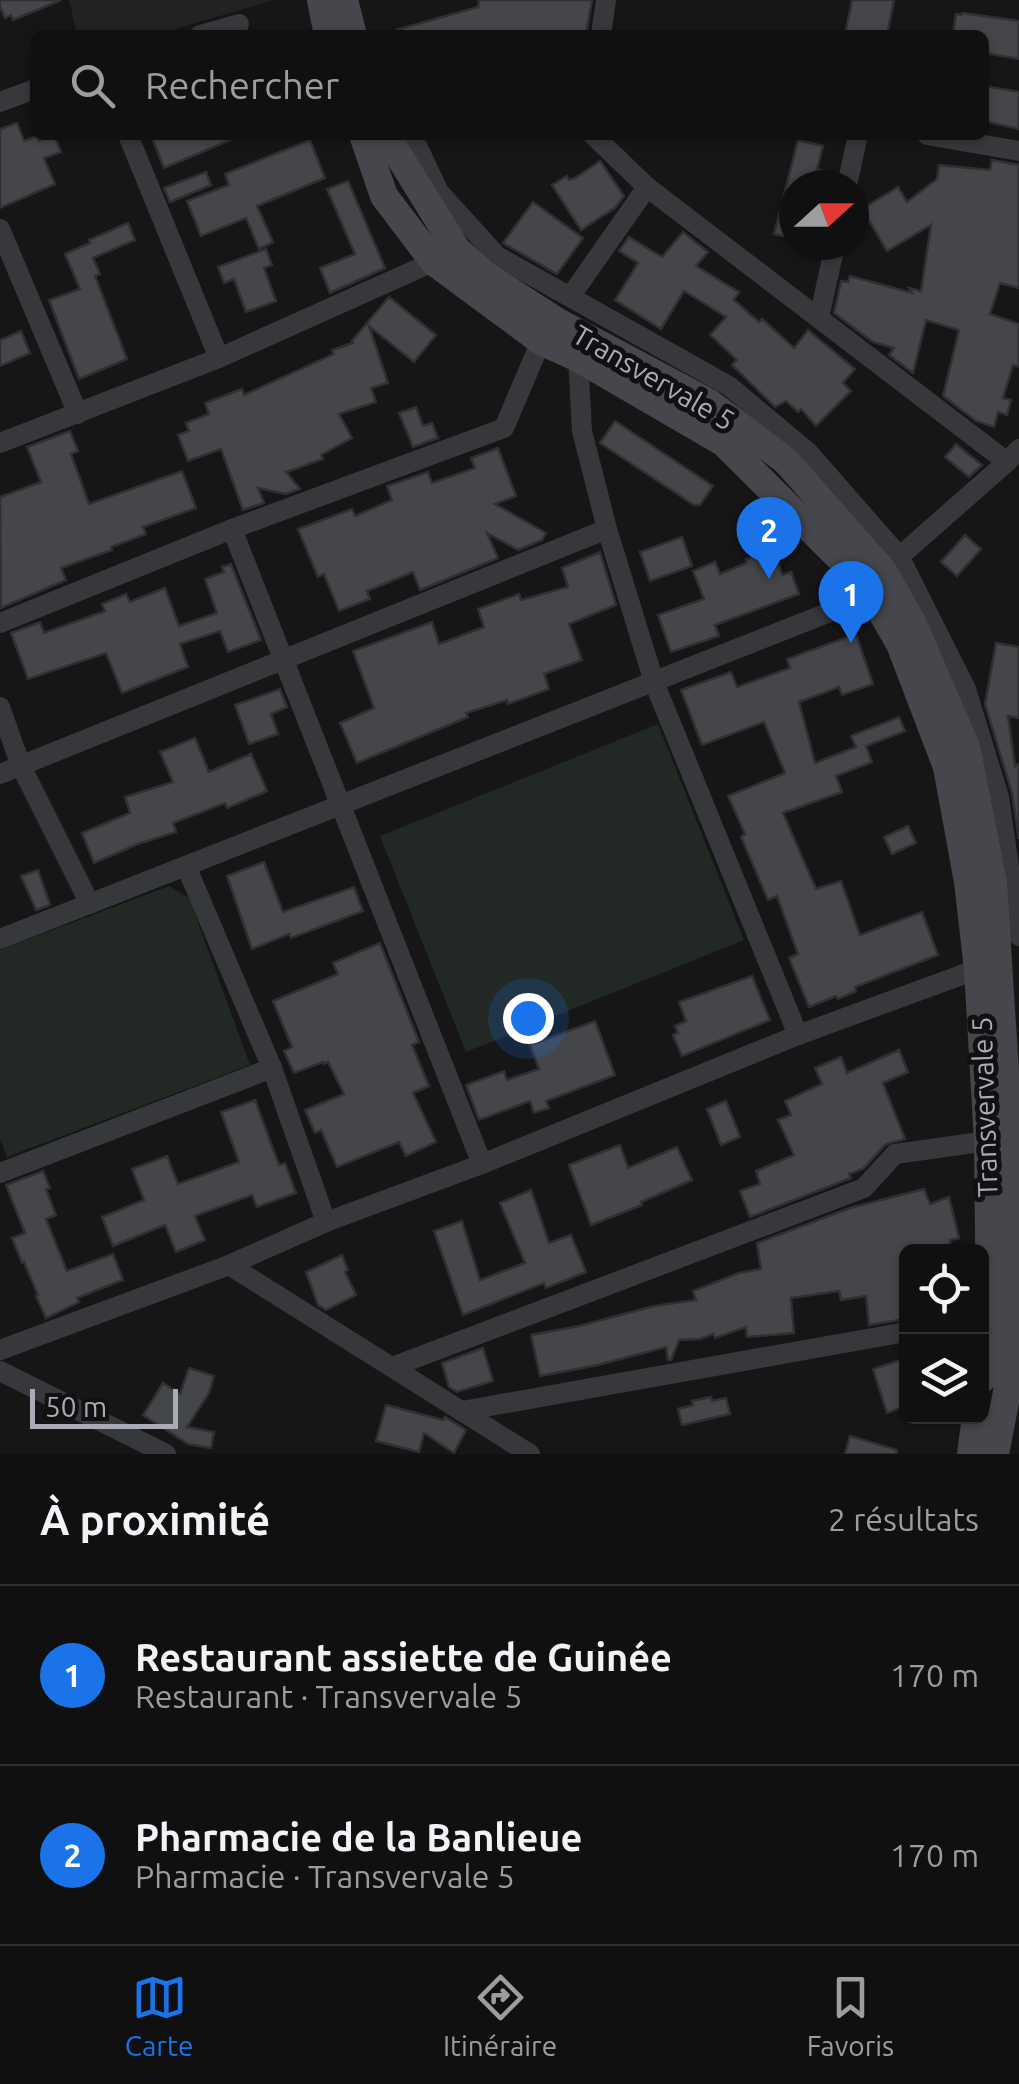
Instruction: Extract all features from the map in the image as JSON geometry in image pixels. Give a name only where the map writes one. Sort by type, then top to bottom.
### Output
[{"type":"main road","points":[[321,0],[327,30]]},
{"type":"main road","points":[[344,0],[352,30]]},
{"type":"main road","name":"Transvervale 5","points":[[365,140],[384,196],[541,341],[578,358],[724,443],[882,570],[900,644],[947,767],[968,882],[978,968],[988,1141],[987,1244]]},
{"type":"main road","name":"Transvervale 5","points":[[388,140],[445,256],[708,402],[786,462],[882,570],[912,622],[966,747],[992,883],[1009,1134],[1011,1371],[995,1454]]},
{"type":"main road","points":[[971,1454],[975,1424]]},
{"type":"street","points":[[353,0],[366,30]]},
{"type":"street","points":[[602,30],[606,0]]},
{"type":"street","points":[[218,30],[239,24]]},
{"type":"street","points":[[0,102],[30,91]]},
{"type":"street","points":[[130,140],[219,358]]},
{"type":"street","name":"Transvervale 5","points":[[414,140],[439,192],[497,256],[729,386],[809,453],[882,570],[966,689],[998,796],[1019,936]]},
{"type":"street","points":[[0,939],[848,605],[882,570],[1013,456],[819,318],[647,187],[597,140]]},
{"type":"street","points":[[851,170],[857,140]]},
{"type":"street","points":[[953,140],[1019,152]]},
{"type":"street","points":[[570,297],[647,187]]},
{"type":"street","points":[[0,229],[78,414]]},
{"type":"street","points":[[0,443],[219,358],[445,256]]},
{"type":"street","points":[[819,318],[831,260]]},
{"type":"street","points":[[0,623],[232,529],[504,428],[541,341]]},
{"type":"street","points":[[578,358],[582,431],[654,682],[798,1035]]},
{"type":"street","points":[[232,529],[482,1164]]},
{"type":"street","points":[[0,774],[607,529]]},
{"type":"street","points":[[0,708],[21,766],[90,904]]},
{"type":"street","points":[[186,866],[272,1068],[326,1222]]},
{"type":"street","points":[[0,1350],[230,1265],[326,1222],[978,968]]},
{"type":"street","points":[[0,1173],[272,1068]]},
{"type":"street","points":[[392,1367],[864,1188],[894,1154],[988,1141]]},
{"type":"street","points":[[230,1265],[530,1454]]},
{"type":"street","points":[[462,1411],[899,1333]]},
{"type":"street","points":[[0,1371],[166,1454]]},
{"type":"shaded area","points":[[69,0],[274,0],[172,30],[76,30]]},
{"type":"shaded area","points":[[658,724],[744,940],[466,1052],[380,836]]},
{"type":"shaded area","points":[[169,886],[189,898],[250,1065],[7,1157],[0,1139],[0,950]]},
{"type":"building","points":[[0,0],[61,0],[13,20],[11,15],[5,18]]},
{"type":"building","points":[[479,0],[592,0],[587,30],[396,30],[478,7]]},
{"type":"building","points":[[852,0],[894,0],[888,30],[846,30]]},
{"type":"building","points":[[956,14],[1019,21],[1019,59],[989,54],[989,30],[954,30]]},
{"type":"building","points":[[989,87],[1019,92],[1019,129],[989,122]]},
{"type":"building","points":[[17,123],[24,141],[56,140],[61,152],[44,158],[55,184],[0,208],[0,129]]},
{"type":"building","points":[[153,140],[230,140],[164,168]]},
{"type":"building","points":[[310,140],[325,178],[257,206],[273,242],[259,249],[246,218],[201,236],[187,201],[229,185],[225,174]]},
{"type":"building","points":[[798,140],[823,146],[817,169],[821,170],[790,170]]},
{"type":"building","points":[[992,160],[1019,165],[1019,288],[1000,283],[990,314],[1019,324],[1019,367],[1013,365],[1003,398],[1011,400],[1007,415],[998,412],[994,427],[976,421],[943,396],[959,330],[926,320],[913,373],[889,355],[894,348],[873,342],[834,313],[841,281],[848,282],[850,276],[912,293],[909,288],[921,291],[931,225],[887,251],[869,221],[869,205],[898,187],[907,202],[937,179],[939,165],[990,170]]},
{"type":"building","points":[[600,161],[624,196],[616,207],[581,230],[552,185],[567,176],[569,180],[575,178]]},
{"type":"building","points":[[206,172],[211,185],[170,202],[164,188]]},
{"type":"building","points":[[348,181],[385,268],[330,293],[320,268],[355,254],[327,189]]},
{"type":"building","points":[[533,202],[583,238],[557,274],[503,243]]},
{"type":"building","points":[[128,223],[135,240],[93,258],[100,274],[95,276],[127,359],[79,379],[49,300],[80,289],[65,254]]},
{"type":"building","points":[[683,232],[708,252],[696,266],[739,292],[734,300],[759,322],[762,319],[794,348],[808,330],[855,369],[843,383],[851,391],[816,426],[801,409],[798,412],[786,401],[775,407],[732,365],[737,360],[710,335],[726,317],[684,291],[661,329],[615,300],[638,263],[619,251],[629,237],[662,257]]},
{"type":"building","points":[[266,249],[272,265],[264,268],[276,301],[246,312],[234,279],[224,283],[218,267]]},
{"type":"building","points":[[389,297],[436,335],[414,362],[369,326],[388,383],[371,388],[376,402],[339,414],[352,438],[321,455],[323,459],[286,472],[300,489],[286,494],[258,488],[264,503],[243,510],[221,449],[188,461],[178,435],[189,431],[186,423],[209,414],[205,403],[242,389],[244,395],[334,354],[332,350],[353,343]]},
{"type":"building","points":[[21,331],[30,353],[0,366],[0,340]]},
{"type":"building","points":[[416,407],[423,426],[432,423],[438,438],[413,447],[399,413]]},
{"type":"building","points":[[615,421],[713,486],[700,505],[694,505],[600,443]]},
{"type":"building","points":[[70,431],[78,451],[71,454],[89,504],[182,471],[196,508],[143,527],[146,534],[111,547],[112,550],[61,568],[66,580],[1,608],[0,497],[41,482],[27,447]]},
{"type":"building","points":[[956,444],[982,465],[969,477],[945,457]]},
{"type":"building","points":[[498,448],[516,496],[495,504],[546,533],[542,540],[518,550],[487,533],[498,558],[420,590],[413,572],[367,591],[370,599],[339,611],[324,574],[318,577],[298,529],[352,509],[355,516],[392,500],[387,486],[428,472],[432,483],[475,468],[471,458]]},
{"type":"building","points":[[965,535],[981,549],[957,576],[941,562]]},
{"type":"building","points":[[682,537],[692,566],[650,581],[640,552]]},
{"type":"building","points":[[774,550],[782,575],[791,572],[799,594],[715,625],[719,636],[671,652],[658,615],[704,599],[693,571],[715,562],[720,574],[747,563],[746,559]]},
{"type":"building","points":[[600,552],[616,605],[569,624],[582,660],[544,674],[549,689],[508,704],[507,700],[466,713],[468,717],[357,763],[340,723],[374,708],[353,651],[432,622],[439,644],[484,627],[478,609],[519,594],[521,600],[568,587],[562,568]]},
{"type":"building","points":[[231,564],[261,640],[228,652],[220,631],[180,644],[188,667],[122,693],[106,653],[28,679],[11,633],[40,622],[44,633],[105,611],[102,604],[126,594],[130,602],[165,588],[179,626],[217,613],[205,579],[224,572],[222,567]]},
{"type":"building","points":[[856,634],[873,684],[842,695],[839,687],[799,702],[815,763],[856,747],[851,736],[899,717],[905,731],[866,746],[872,762],[836,776],[842,792],[783,813],[816,889],[841,881],[860,935],[922,912],[938,955],[855,987],[856,991],[838,999],[836,996],[809,1007],[789,958],[798,954],[777,896],[768,900],[728,796],[785,773],[764,722],[702,745],[681,690],[731,672],[737,687],[790,668],[787,659]]},
{"type":"building","points":[[996,643],[1019,647],[1019,718],[1008,716],[1015,766],[1019,764],[1019,839],[1012,793],[985,704]]},
{"type":"building","points":[[280,689],[287,707],[271,714],[278,734],[249,744],[235,705]]},
{"type":"building","points":[[195,738],[209,772],[251,754],[267,791],[227,808],[225,803],[173,823],[176,832],[94,863],[82,833],[130,813],[125,797],[173,782],[160,752]]},
{"type":"building","points":[[908,826],[916,843],[892,854],[884,837]]},
{"type":"building","points":[[264,862],[283,912],[354,887],[363,911],[252,949],[227,876]]},
{"type":"building","points":[[38,870],[50,905],[36,910],[21,876]]},
{"type":"building","points":[[380,943],[419,1042],[412,1045],[429,1086],[413,1093],[436,1142],[406,1156],[399,1142],[337,1167],[321,1130],[315,1133],[305,1110],[344,1094],[328,1062],[294,1073],[284,1051],[292,1047],[273,1001],[338,974],[333,963]]},
{"type":"building","points":[[752,976],[770,1020],[682,1056],[673,1035],[678,1033],[675,1026],[686,1021],[679,1002]]},
{"type":"building","points":[[595,1021],[615,1075],[546,1101],[549,1108],[534,1113],[530,1101],[479,1120],[466,1085],[504,1071],[507,1080],[539,1069],[530,1045]]},
{"type":"building","points":[[899,1050],[908,1072],[883,1083],[905,1139],[886,1144],[863,1169],[849,1174],[851,1178],[750,1217],[740,1191],[760,1184],[756,1171],[794,1155],[778,1120],[791,1115],[785,1101],[822,1084],[815,1068],[841,1057],[847,1073]]},
{"type":"building","points":[[255,1100],[279,1165],[285,1163],[296,1193],[257,1207],[252,1195],[195,1216],[205,1240],[176,1252],[165,1225],[113,1246],[102,1217],[144,1200],[132,1169],[167,1156],[178,1184],[239,1162],[221,1112]]},
{"type":"building","points":[[726,1101],[740,1137],[721,1145],[707,1109]]},
{"type":"building","points":[[620,1145],[628,1168],[677,1147],[692,1180],[591,1225],[569,1165]]},
{"type":"building","points":[[43,1171],[56,1215],[46,1219],[67,1271],[113,1254],[123,1280],[77,1298],[79,1302],[46,1318],[12,1238],[25,1233],[6,1185]]},
{"type":"building","points":[[924,1189],[930,1204],[949,1197],[959,1238],[950,1240],[950,1244],[899,1244],[899,1320],[869,1325],[866,1296],[841,1300],[839,1291],[791,1298],[794,1333],[747,1337],[746,1327],[715,1338],[713,1334],[679,1340],[671,1360],[666,1347],[540,1376],[531,1335],[696,1300],[693,1291],[761,1269],[757,1243],[850,1208]]},
{"type":"building","points":[[531,1190],[549,1243],[571,1235],[586,1272],[546,1288],[544,1283],[463,1315],[434,1231],[462,1221],[480,1280],[525,1263],[500,1203]]},
{"type":"building","points":[[342,1255],[356,1295],[326,1310],[318,1305],[306,1272]]},
{"type":"building","points":[[483,1348],[493,1381],[457,1392],[449,1387],[442,1363]]},
{"type":"building","points":[[899,1360],[899,1409],[887,1413],[873,1369]]},
{"type":"building","points":[[189,1368],[214,1376],[209,1393],[187,1427],[214,1432],[211,1448],[188,1444],[143,1415],[163,1383],[180,1394]]},
{"type":"building","points":[[711,1397],[712,1401],[726,1398],[730,1414],[682,1425],[678,1409]]},
{"type":"building","points":[[386,1405],[443,1420],[445,1417],[466,1430],[454,1453],[424,1433],[419,1452],[376,1441]]},
{"type":"building","points":[[850,1436],[897,1450],[896,1454],[845,1454]]},
{"type":"place","name":"Pharmacie de la Banlieue","points":[[769,579]]},
{"type":"place","name":"Restaurant assiette de Guinée","points":[[851,643]]}]
